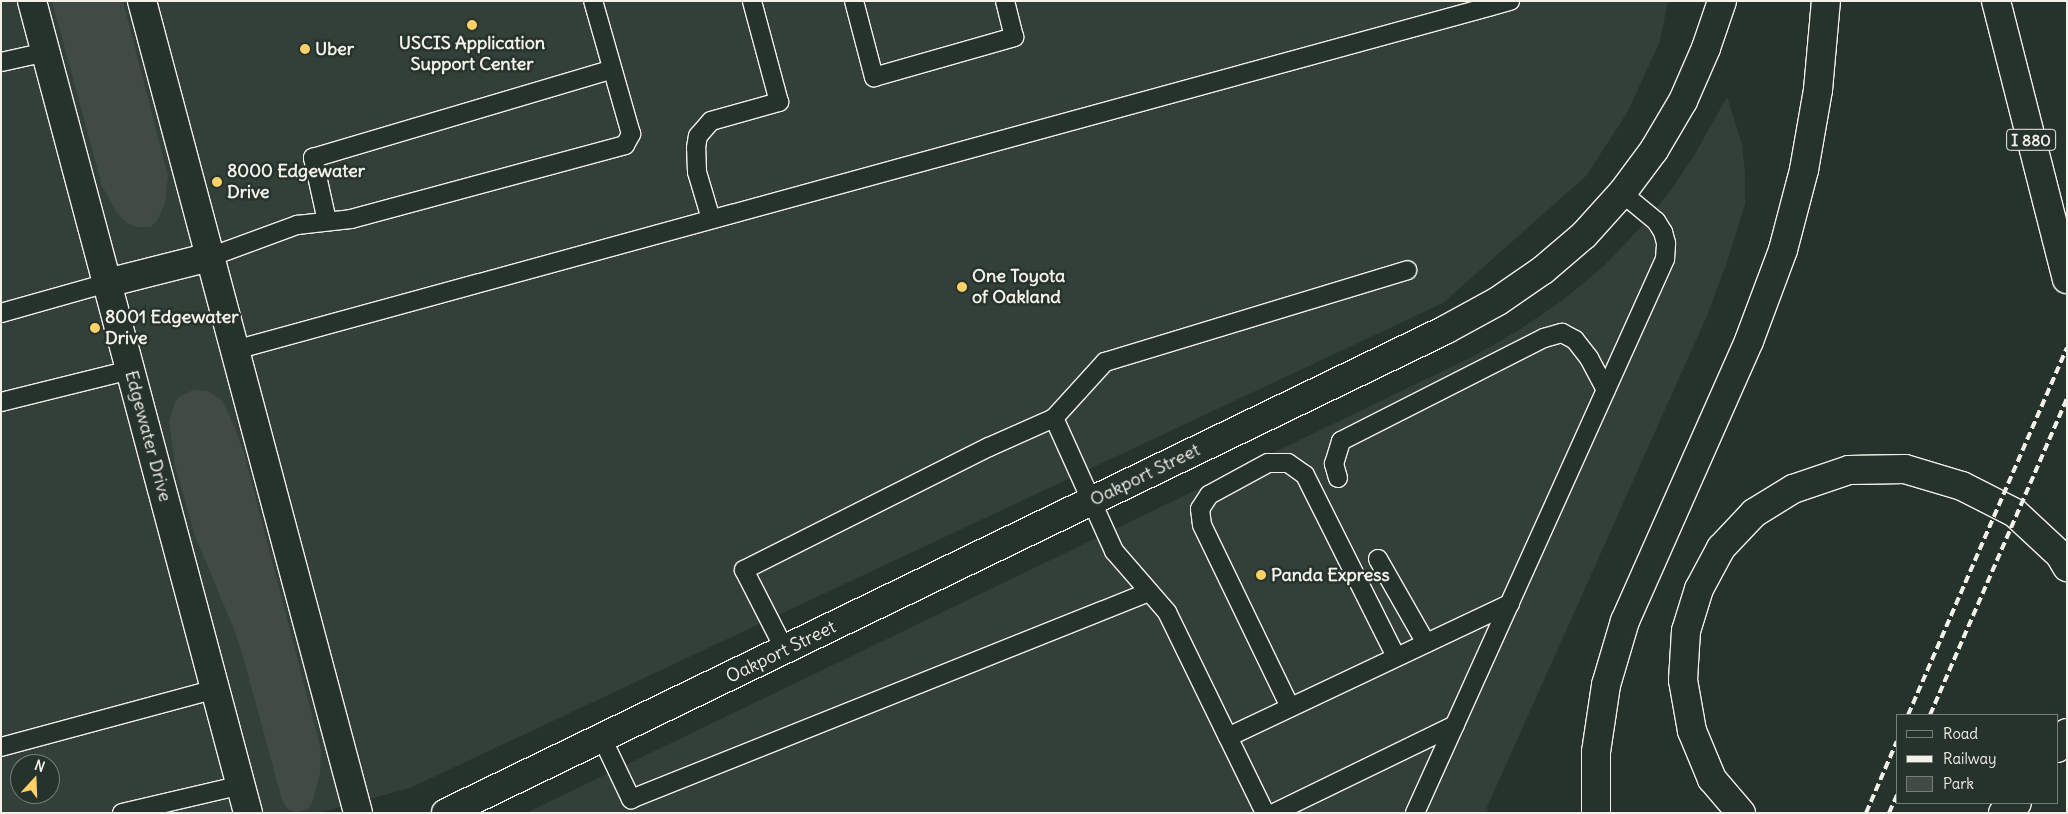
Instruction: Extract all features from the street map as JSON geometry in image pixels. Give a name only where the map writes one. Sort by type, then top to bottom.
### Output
[{"type":"main road","name":"Edgewater Drive","points":[[32,1],[248,813]]},
{"type":"main road","points":[[142,1],[358,813]]},
{"type":"main road","name":"Oakport Street","points":[[446,813],[1436,334],[1498,301],[1550,264],[1584,235],[1622,193],[1654,150],[1683,102],[1706,48],[1722,1]]},
{"type":"main road","points":[[1596,813],[1596,752],[1606,685],[1625,621],[1749,341],[1784,250],[1804,170],[1817,99],[1826,1]]},
{"type":"main road","name":"I 880","points":[[1996,1],[2067,279]]},
{"type":"main road","points":[[107,282],[210,257]]},
{"type":"main road","points":[[1741,813],[1712,779],[1692,731],[1684,680],[1686,631],[1699,589],[1721,548],[1754,513],[1793,489],[1848,470],[1905,469],[1962,486],[2015,513],[2060,555],[2067,567]]},
{"type":"main road","points":[[2058,746],[2067,733]]},
{"type":"main road","points":[[2003,813],[2016,804]]},
{"type":"lane","points":[[210,257],[297,224],[351,219],[625,145],[631,134],[611,70],[593,1]]},
{"type":"lane","points":[[711,219],[697,172],[696,148],[698,136],[710,121],[779,102],[752,1]]},
{"type":"lane","points":[[854,1],[874,78],[1014,37],[1005,1]]},
{"type":"lane","points":[[235,350],[1510,1]]},
{"type":"lane","points":[[1,62],[46,52]]},
{"type":"lane","points":[[327,221],[313,158],[611,70]]},
{"type":"lane","points":[[1415,813],[1510,604],[1603,383],[1665,259],[1666,243],[1663,232],[1656,221],[1622,193]]},
{"type":"lane","points":[[785,650],[744,570],[989,447],[1054,418],[1104,362],[1407,270]]},
{"type":"lane","points":[[1,313],[107,282]]},
{"type":"lane","points":[[1338,478],[1334,464],[1341,441],[1544,338],[1562,333],[1575,340],[1603,383]]},
{"type":"lane","points":[[1,402],[130,370]]},
{"type":"lane","points":[[1054,418],[1114,551],[1167,612],[1265,813]]},
{"type":"lane","points":[[1290,707],[1202,525],[1200,509],[1209,495],[1268,463],[1288,463],[1305,475],[1396,657]]},
{"type":"lane","points":[[1378,560],[1426,644]]},
{"type":"lane","points":[[602,738],[631,799],[1150,592]]},
{"type":"lane","points":[[1228,737],[1510,604]]},
{"type":"lane","points":[[1,747],[216,689]]},
{"type":"lane","points":[[1274,813],[1455,726]]},
{"type":"lane","points":[[122,813],[241,785]]},
{"type":"shaded area","points":[[1,1],[1668,1],[1660,41],[1627,113],[1586,176],[1443,303],[410,788],[319,813],[1,813]]},
{"type":"shaded area","points":[[1727,97],[1742,144],[1745,172],[1745,204],[1727,262],[1706,318],[1487,807],[1488,813],[526,813],[1472,357],[1519,330],[1563,300],[1604,266],[1641,227],[1671,190],[1695,154]]},
{"type":"green space","points":[[52,1],[123,1],[168,176],[165,204],[156,222],[150,227],[136,227],[127,223],[117,213],[102,186]]},
{"type":"green space","points":[[193,390],[208,391],[222,400],[244,453],[321,750],[320,773],[313,800],[310,807],[298,813],[288,810],[282,800],[244,660],[234,629],[195,536],[175,466],[169,421],[175,402],[179,397]]},
{"type":"railway","points":[[1908,714],[2067,348]]},
{"type":"railway","points":[[1930,714],[2067,398]]},
{"type":"railway","points":[[1866,813],[1896,743]]},
{"type":"railway","points":[[1889,813],[1896,797]]},
{"type":"place","name":"USCIS Application Support Center","points":[[472,25]]},
{"type":"place","name":"Uber","points":[[305,49]]},
{"type":"place","name":"8000 Edgewater Drive","points":[[217,182]]},
{"type":"place","name":"One Toyota of Oakland","points":[[962,287]]},
{"type":"place","name":"8001 Edgewater Drive","points":[[95,328]]},
{"type":"place","name":"Panda Express","points":[[1261,575]]}]
